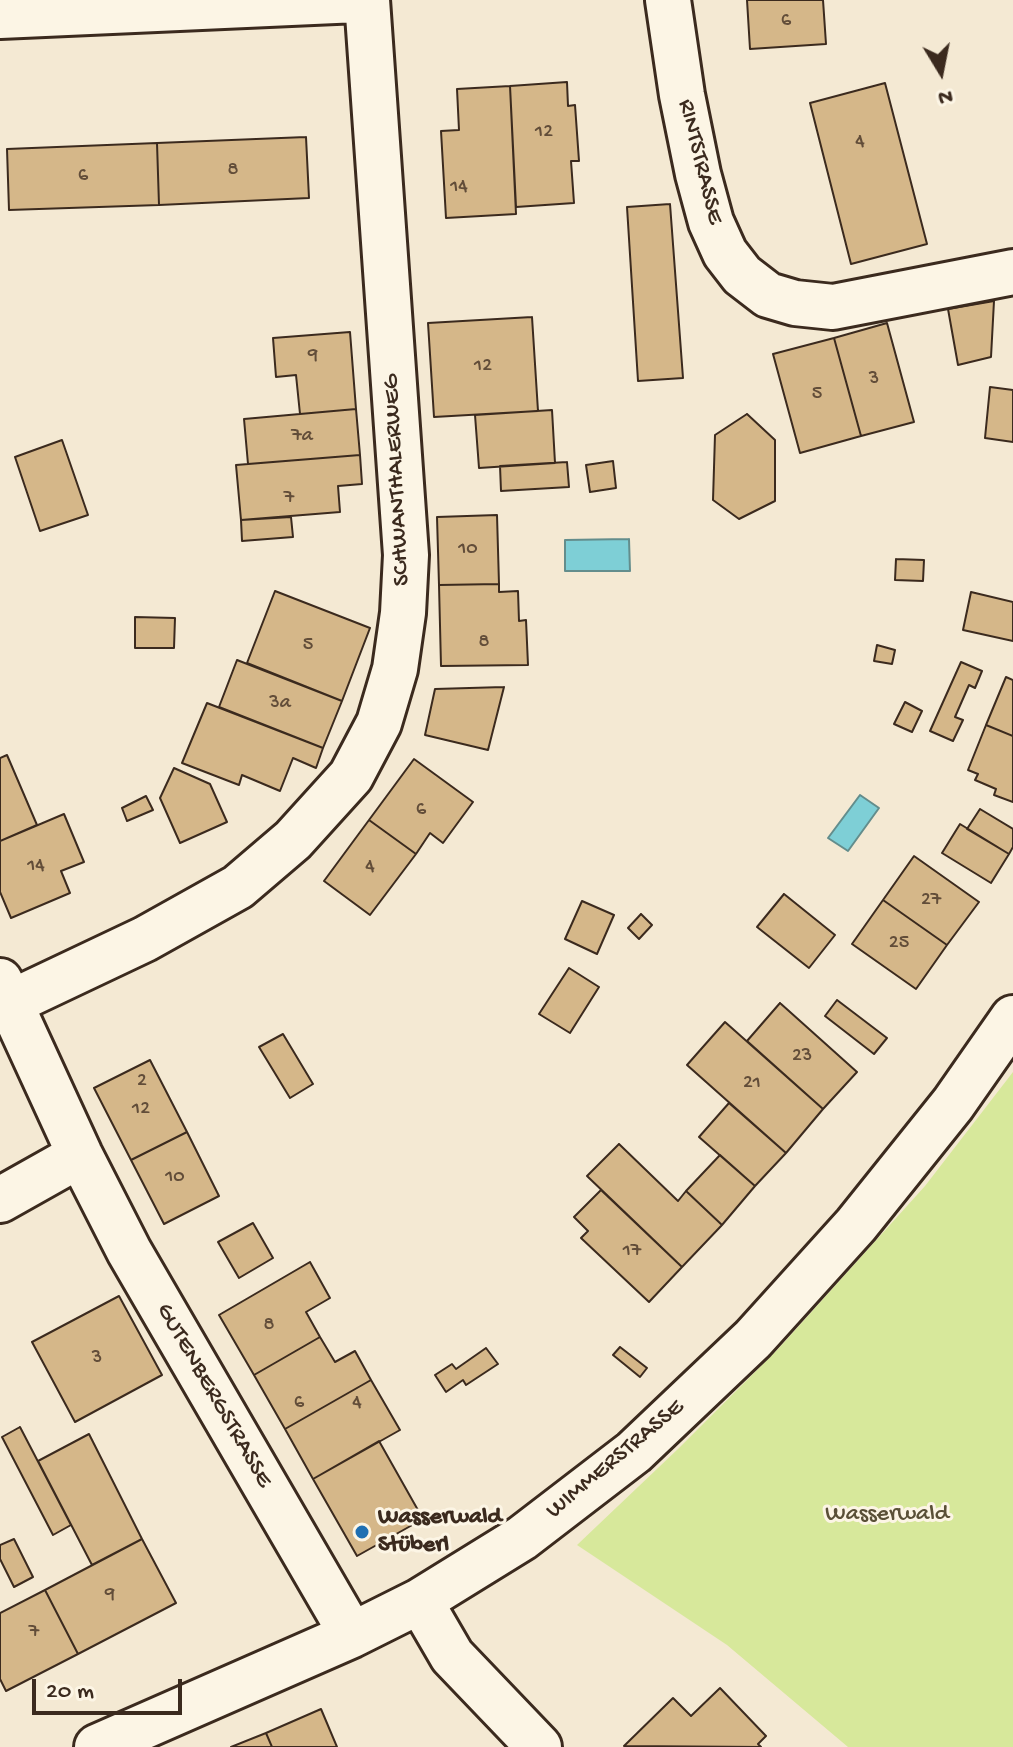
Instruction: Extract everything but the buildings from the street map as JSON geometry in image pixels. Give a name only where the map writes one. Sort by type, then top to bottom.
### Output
[{"type":"street","points":[[0,16],[358,0]]},
{"type":"street","name":"SCHWANTHALERWEG","points":[[5,992],[145,939],[238,887],[293,840],[351,776],[379,723],[395,669],[403,613],[406,555],[367,0]]},
{"type":"street","name":"RINTSTRASSE","points":[[668,0],[684,103],[704,198],[725,253],[742,275],[768,295],[795,303],[833,307],[1013,272]]},
{"type":"street","name":"GUTENBERGSTRASSE","points":[[5,992],[80,1155],[129,1251],[352,1635]]},
{"type":"street","name":"WIMMERSTRASSE","points":[[97,1747],[157,1735],[420,1601],[522,1538],[634,1452],[753,1339],[865,1213],[953,1104],[1013,1018]]},
{"type":"street","points":[[0,1200],[80,1155]]},
{"type":"street","points":[[420,1601],[452,1656],[539,1747]]},
{"type":"green space","name":"Wasserwald","points":[[1013,1072],[1013,1747],[848,1747],[727,1645],[577,1545],[779,1348],[925,1186]]},
{"type":"water","points":[[629,539],[630,571],[565,571],[565,540]]},
{"type":"water","points":[[860,795],[879,808],[848,851],[828,838]]},
{"type":"place","name":"Wasserwald Stüberl","points":[[362,1532]]}]
